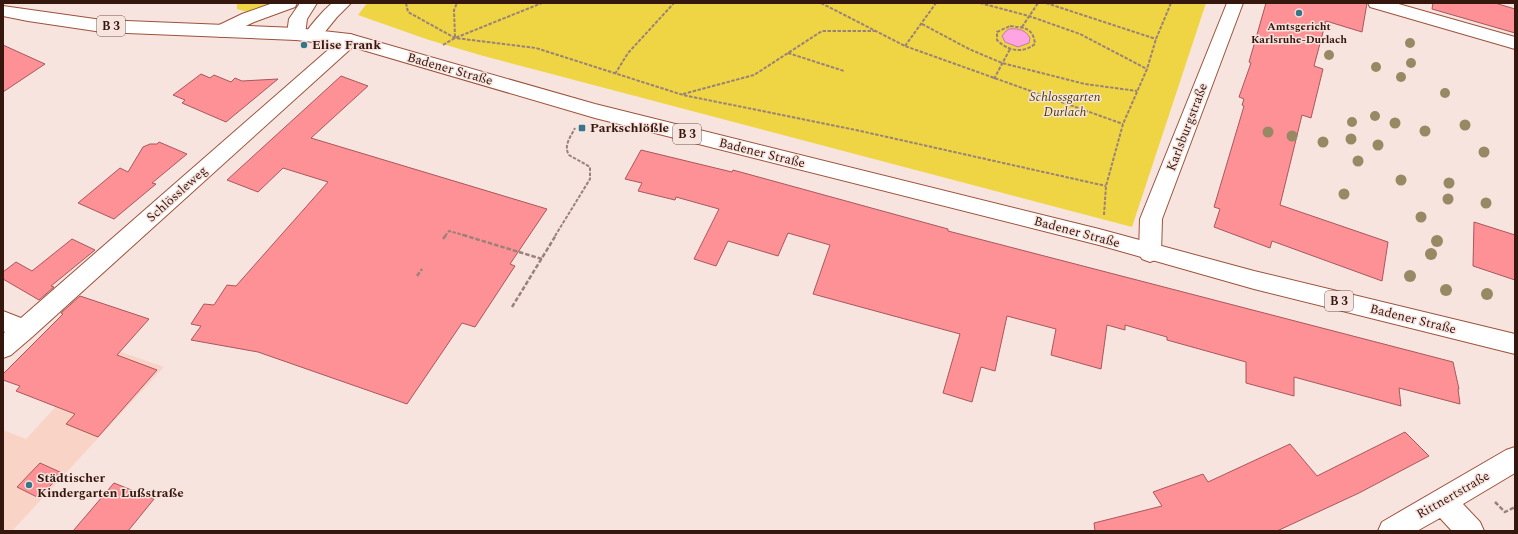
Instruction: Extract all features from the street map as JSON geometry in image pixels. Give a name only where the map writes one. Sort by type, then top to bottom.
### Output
[{"type":"main road","points":[[221,31],[248,18],[289,3]]},
{"type":"main road","points":[[309,3],[298,19],[304,34],[343,3]]},
{"type":"main road","name":"Karlsburgstraße","points":[[1150,253],[1151,219],[1235,3]]},
{"type":"main road","points":[[1376,3],[1515,43]]},
{"type":"main road","name":"Badener Straße","points":[[3,11],[102,26],[304,34],[350,40],[585,108],[1099,237],[1150,253],[1512,345]]},
{"type":"main road","name":"Schlössleweg","points":[[3,348],[350,40]]},
{"type":"main road","points":[[3,321],[24,330]]},
{"type":"main road","name":"Rittnertstraße","points":[[1392,531],[1515,459]]},
{"type":"main road","points":[[1442,501],[1470,531]]},
{"type":"path","points":[[406,3],[408,12],[455,38],[536,48],[683,95],[856,130],[1106,186]]},
{"type":"path","points":[[455,38],[454,10],[457,3]]},
{"type":"path","points":[[440,47],[455,38],[542,3]]},
{"type":"path","points":[[615,74],[628,53],[674,3]]},
{"type":"path","points":[[821,3],[904,46],[1123,124]]},
{"type":"path","points":[[904,46],[922,24],[936,3]]},
{"type":"path","points":[[980,3],[1029,16],[1080,34],[1148,69]]},
{"type":"path","points":[[1022,27],[1038,3]]},
{"type":"path","points":[[1046,3],[1156,39]]},
{"type":"path","points":[[1105,211],[1106,186],[1123,124],[1148,69],[1156,39],[1171,3]]},
{"type":"path","points":[[922,24],[969,49],[1002,63],[1085,84],[1137,91]]},
{"type":"path","points":[[1005,27],[1022,27],[1034,36],[1034,44],[1027,49],[1010,49],[997,40],[998,32],[1005,27]]},
{"type":"path","points":[[683,95],[754,75],[822,31],[877,31]]},
{"type":"path","points":[[994,79],[1010,49]]},
{"type":"path","points":[[787,53],[844,71]]},
{"type":"path","points":[[512,307],[590,179],[590,167],[583,161],[572,158],[566,151],[566,145],[585,108]]},
{"type":"path","points":[[443,239],[449,231],[542,259]]},
{"type":"path","points":[[417,276],[422,269]]},
{"type":"shaded area","points":[[1009,29],[1019,29],[1024,31],[1030,38],[1029,43],[1018,47],[1005,42],[1002,36]]},
{"type":"shaded area","name":"Städtischer Kindergarten Lußstraße","points":[[110,348],[164,367],[12,531],[3,531],[3,430],[26,439]]},
{"type":"green space","points":[[237,3],[269,3],[247,12],[237,9]]},
{"type":"green space","name":"Schlossgarten Durlach","points":[[367,3],[1206,3],[1132,227],[480,55],[429,40],[358,15]]},
{"type":"building","points":[[1266,3],[1367,3],[1362,32],[1326,21],[1314,66],[1323,69],[1311,118],[1302,115],[1280,205],[1388,242],[1382,281],[1272,241],[1270,248],[1214,227],[1220,209],[1214,207],[1244,106],[1242,105],[1244,99],[1239,97],[1251,63],[1249,62]]},
{"type":"building","points":[[1433,3],[1495,3],[1515,9],[1515,33],[1432,9]]},
{"type":"building","points":[[3,45],[45,64],[3,92]]},
{"type":"building","points":[[201,74],[210,78],[214,75],[231,82],[235,78],[242,81],[278,79],[226,122],[182,103],[185,100],[173,95]]},
{"type":"building","points":[[341,76],[368,86],[311,138],[547,209],[510,264],[515,266],[475,327],[462,323],[407,404],[258,352],[191,340],[201,326],[191,324],[204,304],[214,305],[227,285],[236,286],[328,182],[283,168],[258,192],[227,180]]},
{"type":"building","points":[[159,142],[187,154],[152,183],[156,184],[114,219],[78,203],[120,168],[128,172],[143,147],[150,144],[157,144]]},
{"type":"building","points":[[641,150],[732,172],[733,170],[948,229],[948,231],[1453,362],[1459,389],[1460,404],[1399,388],[1401,406],[1294,377],[1294,396],[1246,383],[1246,362],[1167,340],[1167,337],[1125,325],[1125,330],[1107,325],[1101,369],[1051,355],[1056,329],[1007,316],[995,371],[981,367],[972,402],[943,393],[960,334],[813,294],[830,245],[788,233],[778,256],[728,241],[716,266],[694,259],[719,209],[676,197],[675,200],[638,191],[642,183],[625,179]]},
{"type":"building","points":[[1474,222],[1515,235],[1515,280],[1473,266]]},
{"type":"building","points":[[72,239],[95,250],[51,286],[54,287],[39,300],[3,279],[3,272],[16,262],[32,271]]},
{"type":"building","points":[[80,296],[149,319],[117,355],[157,370],[98,437],[66,424],[75,414],[16,391],[20,386],[3,380],[3,374],[63,314],[61,313]]},
{"type":"building","points":[[1405,432],[1429,456],[1359,493],[1277,531],[1095,531],[1094,523],[1162,506],[1153,492],[1203,474],[1208,482],[1290,444],[1317,476]]},
{"type":"building","points":[[40,463],[62,473],[39,498],[17,487]]},
{"type":"building","points":[[114,483],[154,499],[128,531],[73,531]]},
{"type":"place","name":"Amtsgericht Karlsruhe-Durlach","points":[[1299,13]]},
{"type":"place","name":"Elise Frank","points":[[304,45]]},
{"type":"place","name":"Parkschlößle","points":[[582,128]]},
{"type":"place","name":"Städtischer Kindergarten Lußstraße","points":[[29,485]]}]
